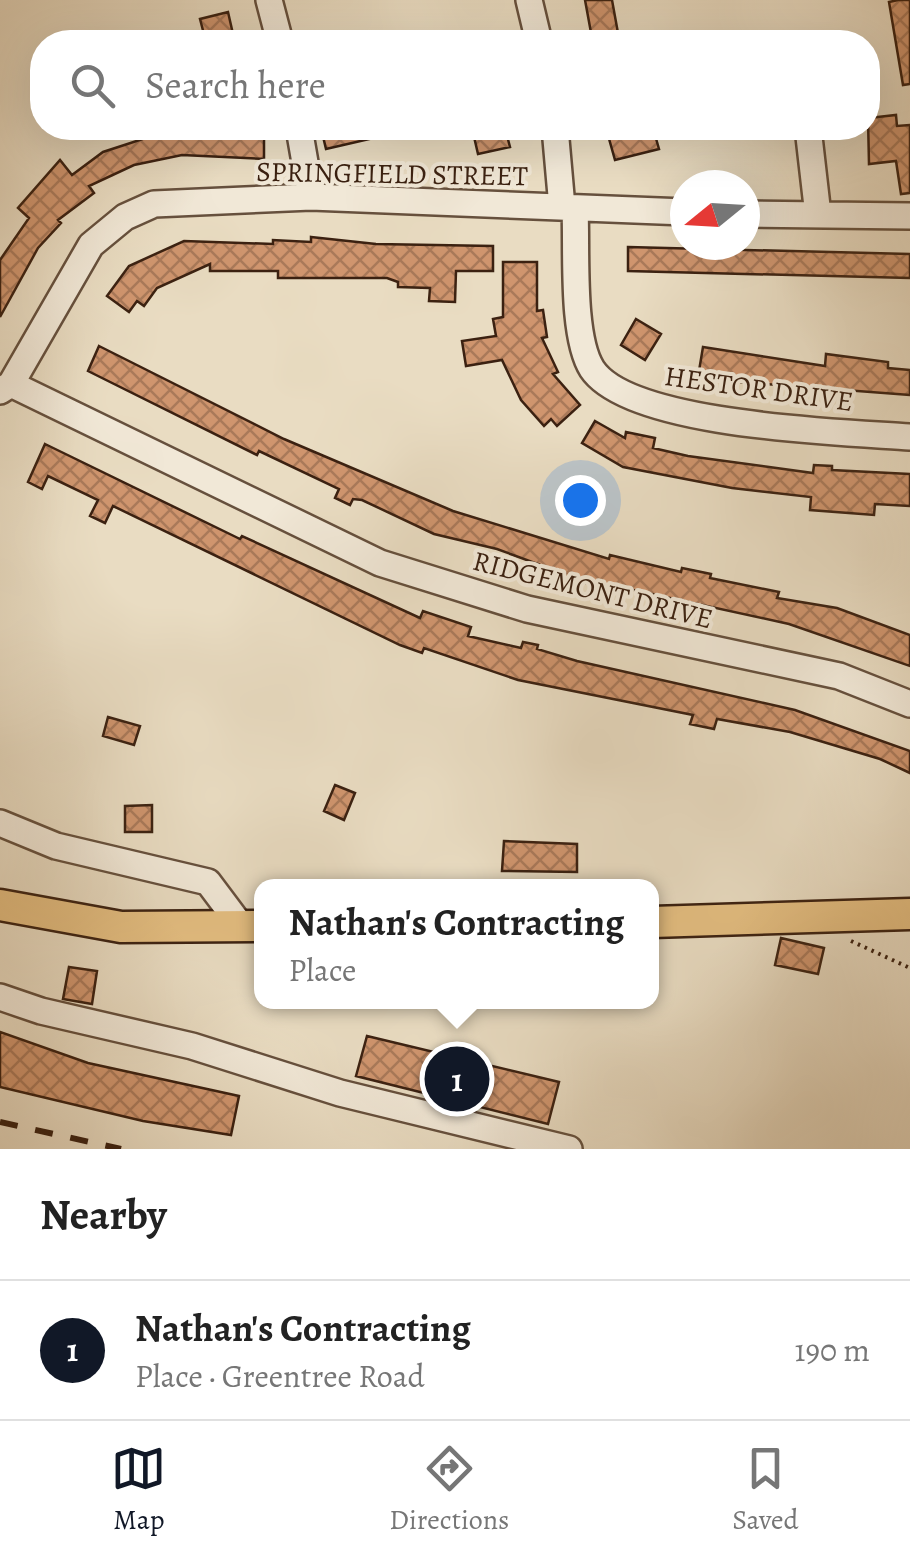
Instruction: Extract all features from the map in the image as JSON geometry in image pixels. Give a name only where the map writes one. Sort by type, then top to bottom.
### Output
[{"type":"main road","points":[[0,905],[121,927],[252,926]]},
{"type":"main road","points":[[659,922],[910,914]]},
{"type":"street","points":[[269,0],[277,30]]},
{"type":"street","points":[[529,0],[536,30]]},
{"type":"street","points":[[300,140],[311,197]]},
{"type":"street","name":"HESTOR DRIVE","points":[[556,140],[569,208],[581,338],[592,368],[612,390],[655,406],[780,428],[910,437]]},
{"type":"street","points":[[809,140],[818,216]]},
{"type":"street","name":"SPRINGFIELD STREET","points":[[6,388],[90,244],[125,218],[154,204],[311,197],[670,211]]},
{"type":"street","points":[[760,214],[910,216]]},
{"type":"street","name":"RIDGEMONT DRIVE","points":[[6,388],[380,562],[527,609],[839,676],[910,704]]},
{"type":"street","points":[[0,823],[56,846],[208,882],[252,926]]},
{"type":"street","points":[[0,997],[41,1011],[192,1046],[340,1094],[569,1149]]},
{"type":"path","points":[[834,918],[840,930],[858,946],[910,968]]},
{"type":"building","points":[[585,0],[612,0],[617,30],[591,30]]},
{"type":"building","points":[[910,0],[910,84],[903,85],[889,2]]},
{"type":"building","points":[[228,12],[232,30],[203,30],[200,19]]},
{"type":"building","points":[[896,115],[897,126],[910,125],[910,193],[901,194],[896,161],[869,164],[868,140],[880,140],[880,117]]},
{"type":"building","points":[[140,140],[264,140],[264,159],[182,155],[134,165],[89,186],[94,193],[58,220],[61,223],[38,248],[0,317],[0,260],[29,218],[18,208],[60,160],[72,175],[103,152]]},
{"type":"building","points":[[324,140],[365,140],[326,149]]},
{"type":"building","points":[[475,140],[508,140],[510,147],[478,154]]},
{"type":"building","points":[[609,140],[656,140],[659,149],[615,160]]},
{"type":"building","points":[[311,237],[376,244],[493,246],[493,271],[456,271],[455,302],[429,301],[430,288],[398,287],[398,282],[387,278],[278,278],[278,271],[210,271],[210,264],[157,288],[144,306],[137,301],[129,312],[107,296],[129,266],[184,241],[273,244],[273,240],[311,242]]},
{"type":"building","points":[[628,247],[670,248],[670,260],[760,260],[760,250],[910,254],[910,278],[628,271]]},
{"type":"building","points":[[503,262],[537,262],[537,311],[543,310],[547,337],[542,338],[558,372],[553,374],[580,405],[557,426],[551,419],[544,426],[521,400],[502,360],[466,366],[462,341],[496,336],[493,319],[503,317]]},
{"type":"building","points":[[636,319],[661,334],[645,360],[621,345]]},
{"type":"building","points":[[99,346],[284,439],[453,511],[609,559],[610,555],[681,572],[682,568],[779,592],[777,598],[837,608],[910,635],[910,666],[789,624],[629,589],[616,592],[564,577],[565,574],[497,549],[434,534],[362,500],[353,499],[350,505],[335,498],[339,489],[259,451],[257,455],[88,371]]},
{"type":"building","points":[[703,347],[825,366],[826,354],[888,362],[888,368],[910,370],[910,395],[740,382],[741,378],[699,371]]},
{"type":"building","points":[[595,421],[625,438],[626,432],[655,438],[653,448],[688,456],[813,473],[814,465],[832,466],[832,470],[910,474],[910,506],[875,504],[874,515],[810,510],[811,497],[732,488],[623,467],[582,443]]},
{"type":"building","points":[[45,444],[240,539],[242,536],[420,618],[423,611],[471,627],[468,636],[521,648],[523,642],[538,645],[537,649],[577,661],[795,710],[910,751],[910,773],[880,759],[790,732],[717,719],[714,729],[690,724],[693,715],[518,680],[424,648],[422,653],[400,645],[113,506],[105,523],[90,516],[98,500],[48,476],[42,489],[28,482]]},
{"type":"building","points":[[108,717],[140,726],[134,745],[103,736]]},
{"type":"building","points":[[335,785],[355,793],[344,820],[324,811]]},
{"type":"building","points":[[152,805],[152,832],[125,832],[125,806]]},
{"type":"building","points":[[504,841],[577,844],[577,872],[502,871]]},
{"type":"building","points":[[781,938],[824,948],[818,974],[775,965]]},
{"type":"building","points":[[69,967],[97,971],[92,1004],[63,999]]},
{"type":"building","points":[[0,1032],[88,1063],[239,1096],[231,1135],[143,1121],[0,1087]]},
{"type":"building","points":[[367,1036],[559,1082],[548,1124],[356,1076]]},
{"type":"railway","points":[[0,1122],[121,1149]]},
{"type":"place","name":"Nathan's Contracting","points":[[457,1079]]}]
